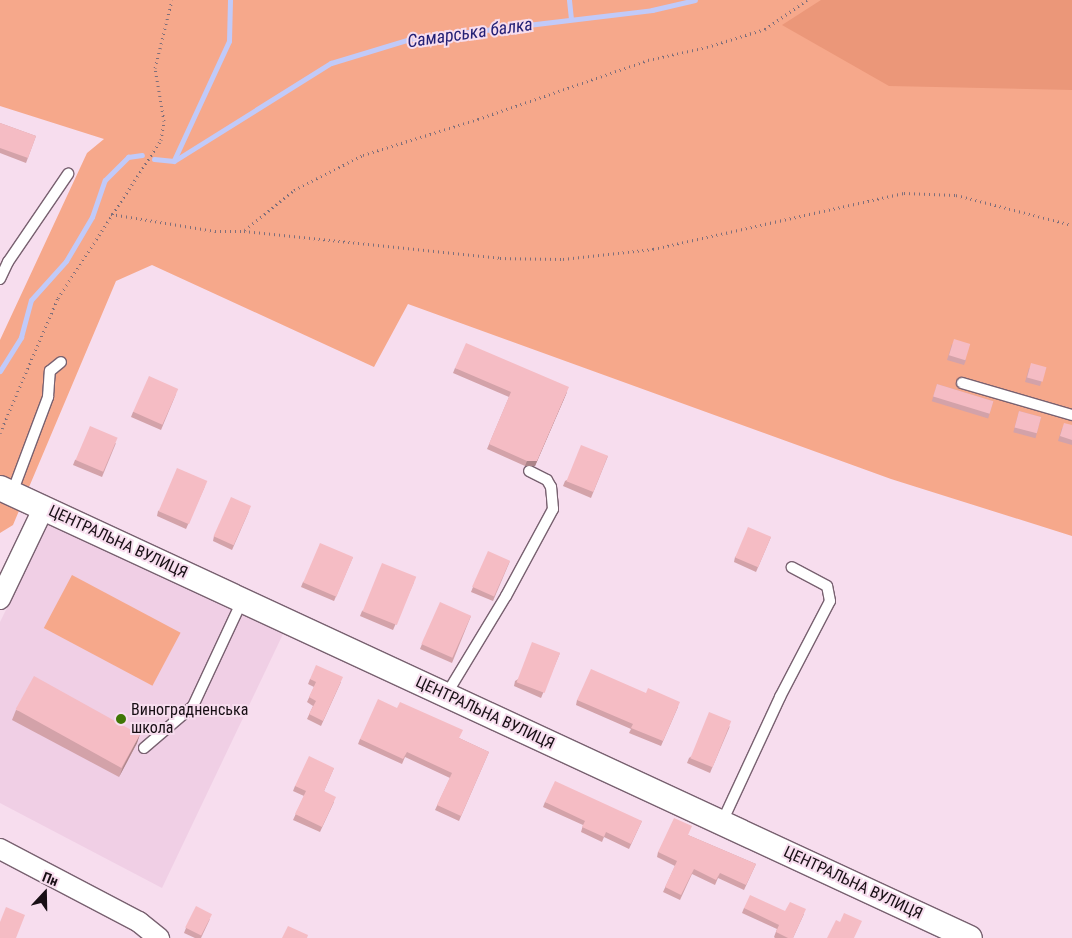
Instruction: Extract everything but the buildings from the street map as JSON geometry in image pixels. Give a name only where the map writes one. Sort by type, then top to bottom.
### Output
[{"type":"street","name":"ЦЕНТРАЛЬНА ВУЛИЦЯ","points":[[6,491],[970,938]]},
{"type":"street","points":[[0,599],[44,507]]},
{"type":"street","points":[[0,849],[140,922],[159,938]]},
{"type":"lane","points":[[0,278],[8,262],[68,174]]},
{"type":"lane","points":[[6,491],[48,397],[50,371],[61,362]]},
{"type":"lane","points":[[962,382],[1072,415]]},
{"type":"lane","points":[[446,695],[506,596],[553,509],[551,488],[547,480],[530,471]]},
{"type":"lane","points":[[722,822],[780,696],[830,601],[827,586],[792,567]]},
{"type":"lane","points":[[144,748],[193,706],[242,601]]},
{"type":"path","points":[[0,433],[58,298],[161,140],[164,121],[155,68],[172,0]]},
{"type":"path","points":[[244,231],[294,190],[363,155],[470,122],[648,60],[707,47],[765,29],[808,0]]},
{"type":"path","points":[[112,214],[215,231],[244,231],[500,258],[563,259],[653,249],[870,199],[928,193],[956,195],[1072,225]]},
{"type":"shaded area","points":[[0,0],[1072,0],[1072,536],[891,479],[408,304],[374,367],[152,265],[116,281],[13,525],[0,533],[0,340],[87,153],[104,139],[0,106]]},
{"type":"shaded area","points":[[821,0],[1072,0],[1072,90],[889,86],[782,25]]},
{"type":"shaded area","name":"Виноградненська школа","points":[[48,525],[283,634],[162,888],[0,803],[0,622]]},
{"type":"shaded area","points":[[72,575],[181,633],[152,686],[44,628]]},
{"type":"waterway","points":[[174,160],[229,41],[230,0]]},
{"type":"waterway","points":[[569,0],[571,18]]},
{"type":"waterway","name":"Самарська балка","points":[[154,159],[174,161],[331,63],[410,39],[652,10],[695,0]]},
{"type":"waterway","name":"Самарська балка","points":[[0,371],[21,337],[31,300],[66,261],[92,217],[105,180],[128,157],[142,155]]},
{"type":"place","name":"Виноградненська школа","points":[[121,719]]}]
